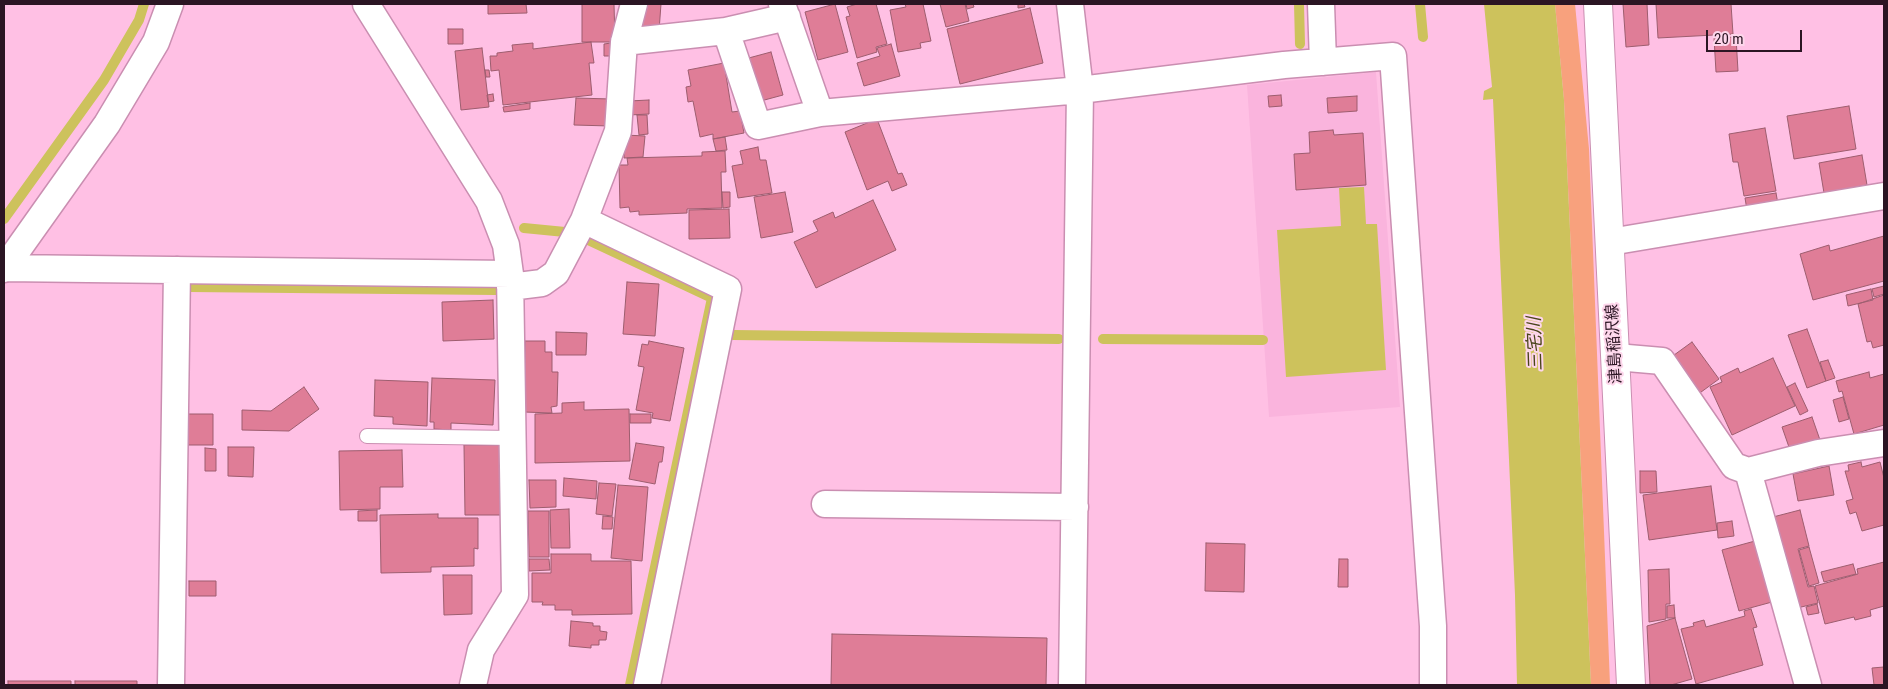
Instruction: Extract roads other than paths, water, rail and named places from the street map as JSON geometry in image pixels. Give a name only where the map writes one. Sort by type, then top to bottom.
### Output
[{"type":"main road","name":"津島稲沢線","points":[[1598,4],[1631,685]]},
{"type":"street","points":[[4,269],[107,124],[156,42],[170,4]]},
{"type":"street","points":[[366,4],[489,201],[506,244],[510,281],[515,595],[481,650],[472,685]]},
{"type":"street","points":[[4,269],[177,270],[542,283],[556,273],[584,220],[618,131],[624,42],[634,4]]},
{"type":"street","points":[[1070,4],[1080,90],[1072,685]]},
{"type":"street","points":[[1321,4],[1323,62]]},
{"type":"street","points":[[624,42],[726,31],[784,11],[820,113]]},
{"type":"street","points":[[726,31],[758,126],[820,113],[1080,90],[1284,65],[1393,56],[1433,626],[1433,685]]},
{"type":"street","points":[[1610,242],[1884,196]]},
{"type":"street","points":[[584,220],[728,289],[647,685]]},
{"type":"street","points":[[171,685],[177,270]]},
{"type":"street","points":[[1616,357],[1662,361],[1734,466],[1748,472],[1818,452],[1884,443]]},
{"type":"street","points":[[1748,472],[1808,685]]},
{"type":"street","points":[[825,504],[1075,507]]},
{"type":"lane","points":[[367,436],[513,438]]},
{"type":"water","name":"三宅川","points":[[1484,4],[1555,4],[1564,100],[1591,685],[1517,685],[1515,595],[1493,99],[1483,100],[1484,91],[1492,87]]},
{"type":"water","points":[[1364,187],[1366,224],[1377,224],[1386,370],[1286,377],[1277,230],[1341,226],[1339,188]]},
{"type":"waterway","points":[[4,219],[104,80],[139,20],[144,4]]},
{"type":"waterway","points":[[1299,4],[1300,44]]},
{"type":"waterway","points":[[1420,4],[1423,37]]},
{"type":"waterway","points":[[524,228],[565,232]]},
{"type":"waterway","points":[[586,239],[712,298],[630,685]]},
{"type":"waterway","points":[[189,287],[496,290]]},
{"type":"waterway","points":[[733,335],[1059,339]]},
{"type":"waterway","points":[[1103,339],[1263,340]]}]
